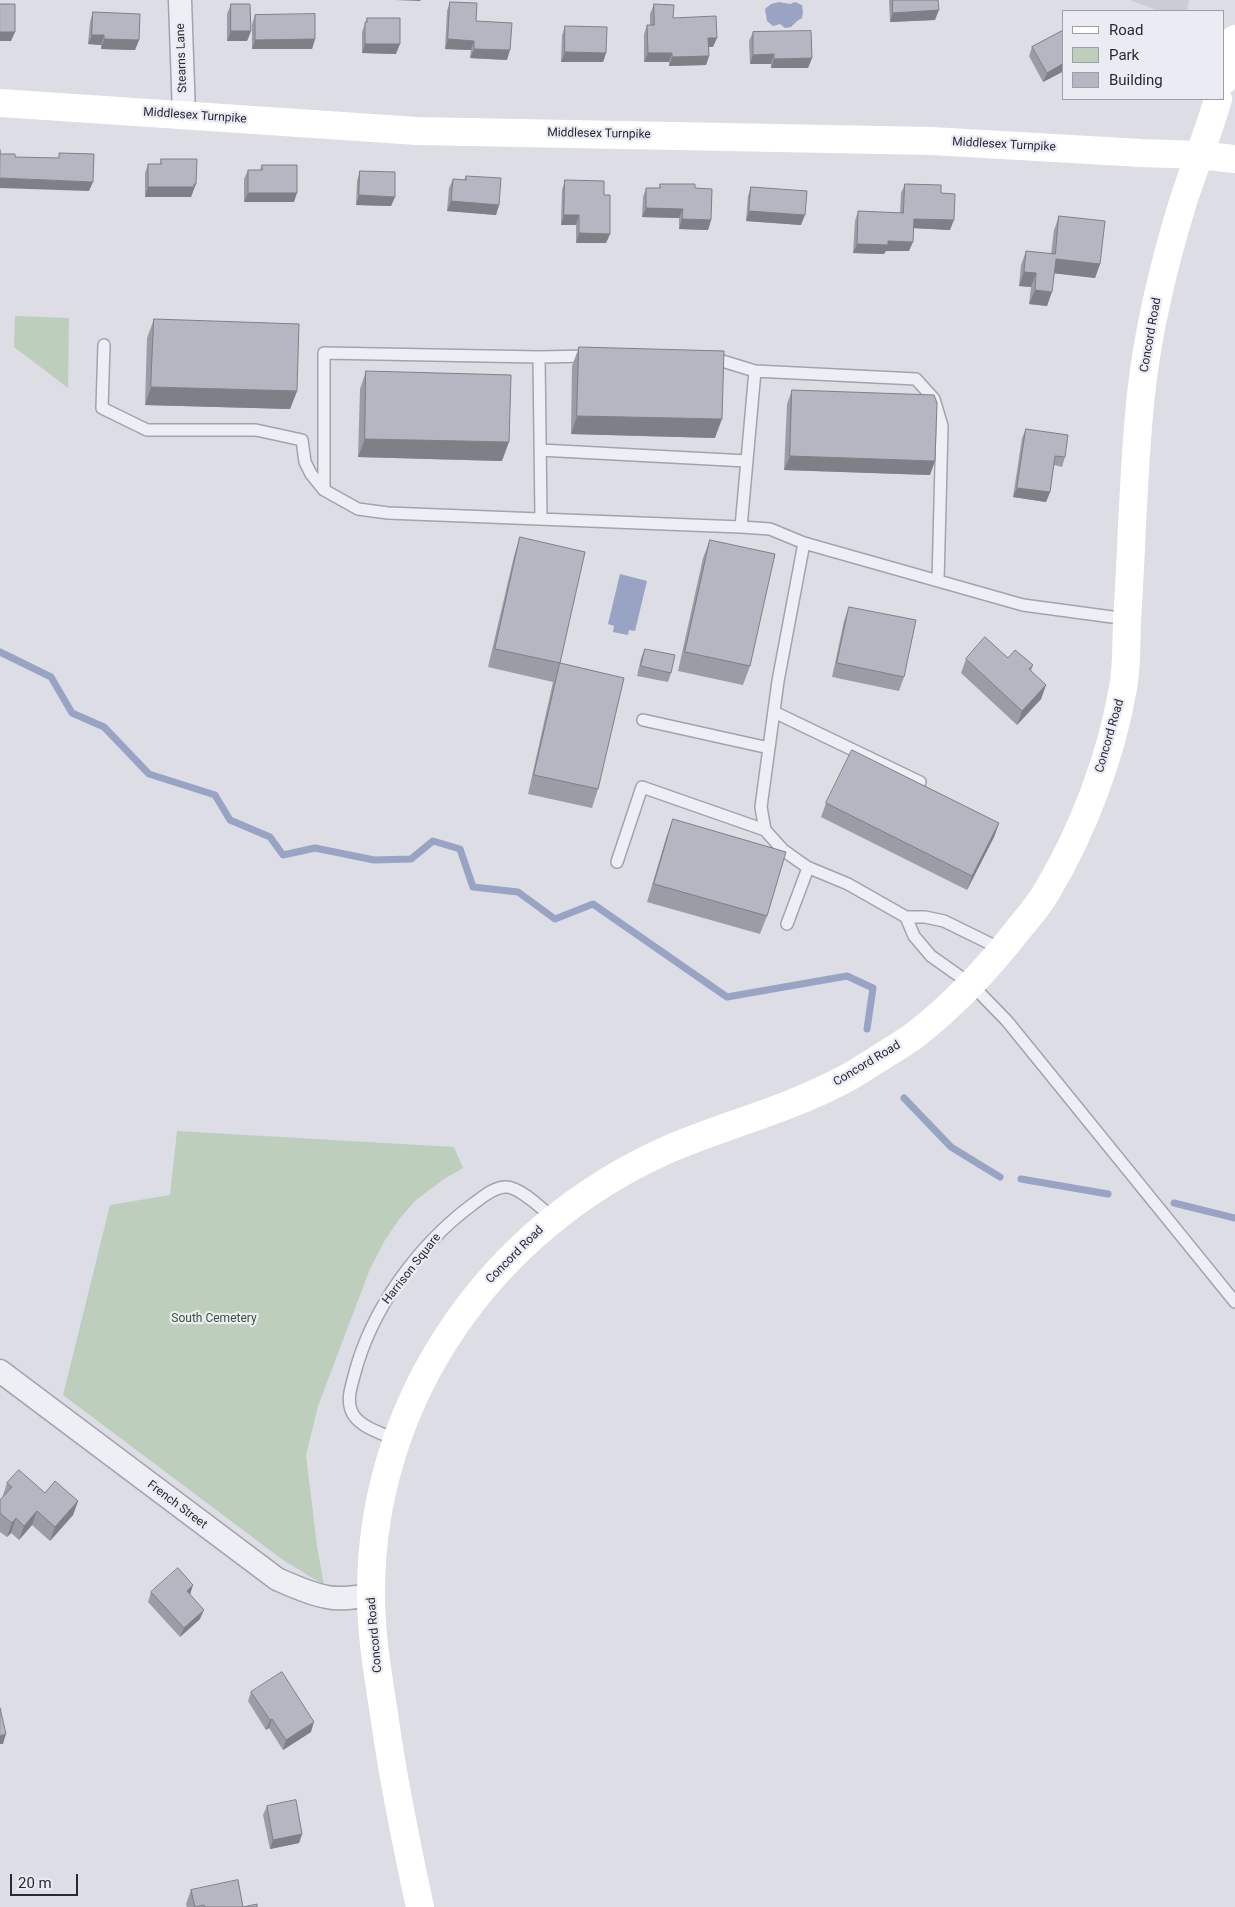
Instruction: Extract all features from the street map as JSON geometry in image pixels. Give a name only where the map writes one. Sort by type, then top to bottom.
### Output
[{"type":"main road","points":[[1225,76],[1235,39]]},
{"type":"main road","name":"Concord Road","points":[[420,1907],[388,1746],[375,1650],[371,1595],[377,1517],[385,1478],[411,1403],[429,1367],[451,1330],[473,1299],[527,1240],[553,1218],[602,1183],[640,1163],[707,1134],[805,1098],[844,1080],[914,1036],[972,985],[1003,950],[1045,896],[1079,831],[1107,753],[1124,685],[1141,392],[1164,270],[1199,154],[1218,100]]},
{"type":"main road","name":"Middlesex Turnpike","points":[[0,103],[417,131],[932,141],[1141,153],[1199,154],[1235,159]]},
{"type":"street","name":"Stearns Lane","points":[[180,0],[184,115]]},
{"type":"street","name":"French Street","points":[[0,1371],[277,1580],[328,1598],[350,1598],[371,1595]]},
{"type":"lane","points":[[104,345],[102,408],[146,430],[256,430],[302,440],[305,462],[311,474],[324,490],[358,509],[388,513],[770,529],[804,543],[1023,605],[1128,619]]},
{"type":"lane","points":[[324,490],[324,353],[539,357],[605,356]]},
{"type":"lane","points":[[539,357],[541,518]]},
{"type":"lane","points":[[700,360],[719,360],[755,371],[916,378],[934,399],[942,426],[938,581]]},
{"type":"lane","points":[[741,527],[755,371]]},
{"type":"lane","points":[[540,450],[747,461]]},
{"type":"lane","points":[[765,830],[761,807],[778,681],[804,543]]},
{"type":"lane","points":[[774,712],[920,782]]},
{"type":"lane","points":[[643,720],[769,748]]},
{"type":"lane","points":[[617,862],[642,787],[765,830],[783,850],[808,868],[848,884],[906,917],[924,917],[944,921],[1003,950]]},
{"type":"lane","points":[[787,924],[808,868]]},
{"type":"lane","points":[[906,917],[914,936],[931,956],[972,985],[1007,1021],[1235,1302]]},
{"type":"lane","name":"Harrison Square","points":[[397,1440],[366,1426],[355,1418],[350,1409],[348,1398],[366,1340],[382,1308],[399,1282],[439,1234],[461,1213],[487,1193],[499,1188],[508,1186],[517,1190],[553,1218]]},
{"type":"shaded area","points":[[1130,0],[1189,0],[1187,10],[1156,10]]},
{"type":"green space","points":[[15,316],[69,318],[68,388],[14,347]]},
{"type":"green space","name":"South Cemetery","points":[[177,1131],[454,1147],[463,1168],[444,1179],[416,1200],[400,1218],[385,1240],[370,1269],[318,1406],[306,1455],[317,1546],[324,1585],[283,1560],[63,1395],[110,1205],[170,1195]]},
{"type":"water","points":[[779,2],[790,4],[795,2],[802,5],[802,18],[791,27],[785,28],[780,24],[773,26],[767,21],[765,9],[771,4]]},
{"type":"water","points":[[620,574],[647,581],[635,631],[629,630],[628,635],[613,632],[614,626],[608,624]]},
{"type":"building","points":[[893,0],[938,0],[939,10],[893,13]]},
{"type":"building","points":[[450,2],[477,3],[476,21],[512,23],[510,50],[474,49],[474,41],[448,39]]},
{"type":"building","points":[[0,4],[15,4],[15,32],[0,32]]},
{"type":"building","points":[[231,4],[250,4],[251,31],[231,31]]},
{"type":"building","points":[[654,4],[674,5],[673,18],[716,16],[717,38],[708,38],[709,56],[672,57],[672,53],[648,53],[647,25],[654,25]]},
{"type":"building","points":[[93,12],[140,14],[139,40],[104,39],[104,35],[92,35]]},
{"type":"building","points":[[315,14],[315,39],[255,40],[255,15]]},
{"type":"building","points":[[367,18],[400,18],[400,44],[365,44],[365,22],[367,22]]},
{"type":"building","points":[[565,26],[607,27],[606,53],[565,52]]},
{"type":"building","points":[[811,31],[812,58],[774,59],[774,54],[753,55],[753,32]]},
{"type":"building","points":[[1062,31],[1062,64],[1047,73],[1032,47]]},
{"type":"building","points":[[59,153],[94,154],[93,182],[0,178],[0,154],[15,154],[15,157],[59,158]]},
{"type":"building","points":[[161,159],[197,159],[196,184],[194,184],[194,187],[148,187],[148,164],[161,164]]},
{"type":"building","points":[[262,165],[297,165],[297,193],[248,193],[248,170],[262,170]]},
{"type":"building","points":[[360,171],[395,172],[395,197],[359,195]]},
{"type":"building","points":[[466,176],[501,178],[499,205],[451,201],[453,179],[466,180]]},
{"type":"building","points":[[565,180],[604,181],[604,195],[610,195],[610,234],[579,233],[579,215],[564,215]]},
{"type":"building","points":[[660,184],[695,184],[695,188],[712,189],[711,220],[682,219],[683,209],[646,208],[646,188],[660,188]]},
{"type":"building","points":[[905,184],[941,185],[941,193],[955,194],[954,220],[914,219],[913,242],[888,241],[888,245],[857,244],[858,211],[903,213]]},
{"type":"building","points":[[751,187],[807,191],[805,215],[749,211]]},
{"type":"building","points":[[1059,216],[1105,221],[1100,264],[1056,259],[1052,292],[1035,290],[1036,273],[1024,272],[1026,251],[1055,254]]},
{"type":"building","points":[[154,319],[299,324],[297,391],[151,387]]},
{"type":"building","points":[[579,347],[724,351],[722,419],[577,416]]},
{"type":"building","points":[[366,371],[511,375],[509,442],[365,439]]},
{"type":"building","points":[[792,390],[934,395],[937,403],[935,461],[790,456]]},
{"type":"building","points":[[1026,429],[1068,435],[1065,457],[1055,456],[1050,492],[1017,488]]},
{"type":"building","points":[[520,537],[585,552],[560,663],[495,649]]},
{"type":"building","points":[[710,540],[775,554],[750,666],[685,652]]},
{"type":"building","points":[[849,607],[916,620],[904,677],[837,663]]},
{"type":"building","points":[[985,637],[1008,658],[1015,650],[1033,665],[1029,669],[1046,685],[1022,711],[966,659]]},
{"type":"building","points":[[645,649],[675,655],[671,673],[641,666]]},
{"type":"building","points":[[560,663],[624,678],[598,789],[534,775]]},
{"type":"building","points":[[852,750],[999,823],[972,876],[826,803]]},
{"type":"building","points":[[673,819],[786,852],[767,916],[654,884]]},
{"type":"building","points":[[19,1470],[45,1493],[55,1481],[78,1501],[55,1527],[37,1511],[24,1526],[16,1518],[12,1523],[0,1513],[0,1500],[12,1487],[7,1483]]},
{"type":"building","points":[[178,1568],[193,1585],[187,1591],[204,1610],[184,1628],[151,1592]]},
{"type":"building","points":[[282,1672],[314,1722],[286,1740],[251,1692]]},
{"type":"building","points":[[0,1708],[6,1734],[0,1736]]},
{"type":"building","points":[[296,1800],[302,1834],[273,1840],[267,1806]]},
{"type":"building","points":[[238,1880],[243,1907],[205,1907],[204,1905],[195,1907],[191,1890]]},
{"type":"building","points":[[257,1904],[257,1907],[243,1907]]},
{"type":"waterway","points":[[0,652],[51,677],[72,713],[104,727],[149,774],[215,795],[230,820],[270,837],[283,855],[315,848],[374,860],[411,859],[433,841],[460,849],[473,887],[518,892],[555,919],[593,904],[727,997],[847,976],[873,988],[867,1029]]},
{"type":"waterway","points":[[904,1098],[951,1147],[1000,1177]]},
{"type":"waterway","points":[[1021,1179],[1108,1194]]},
{"type":"waterway","points":[[1174,1203],[1235,1218]]}]
